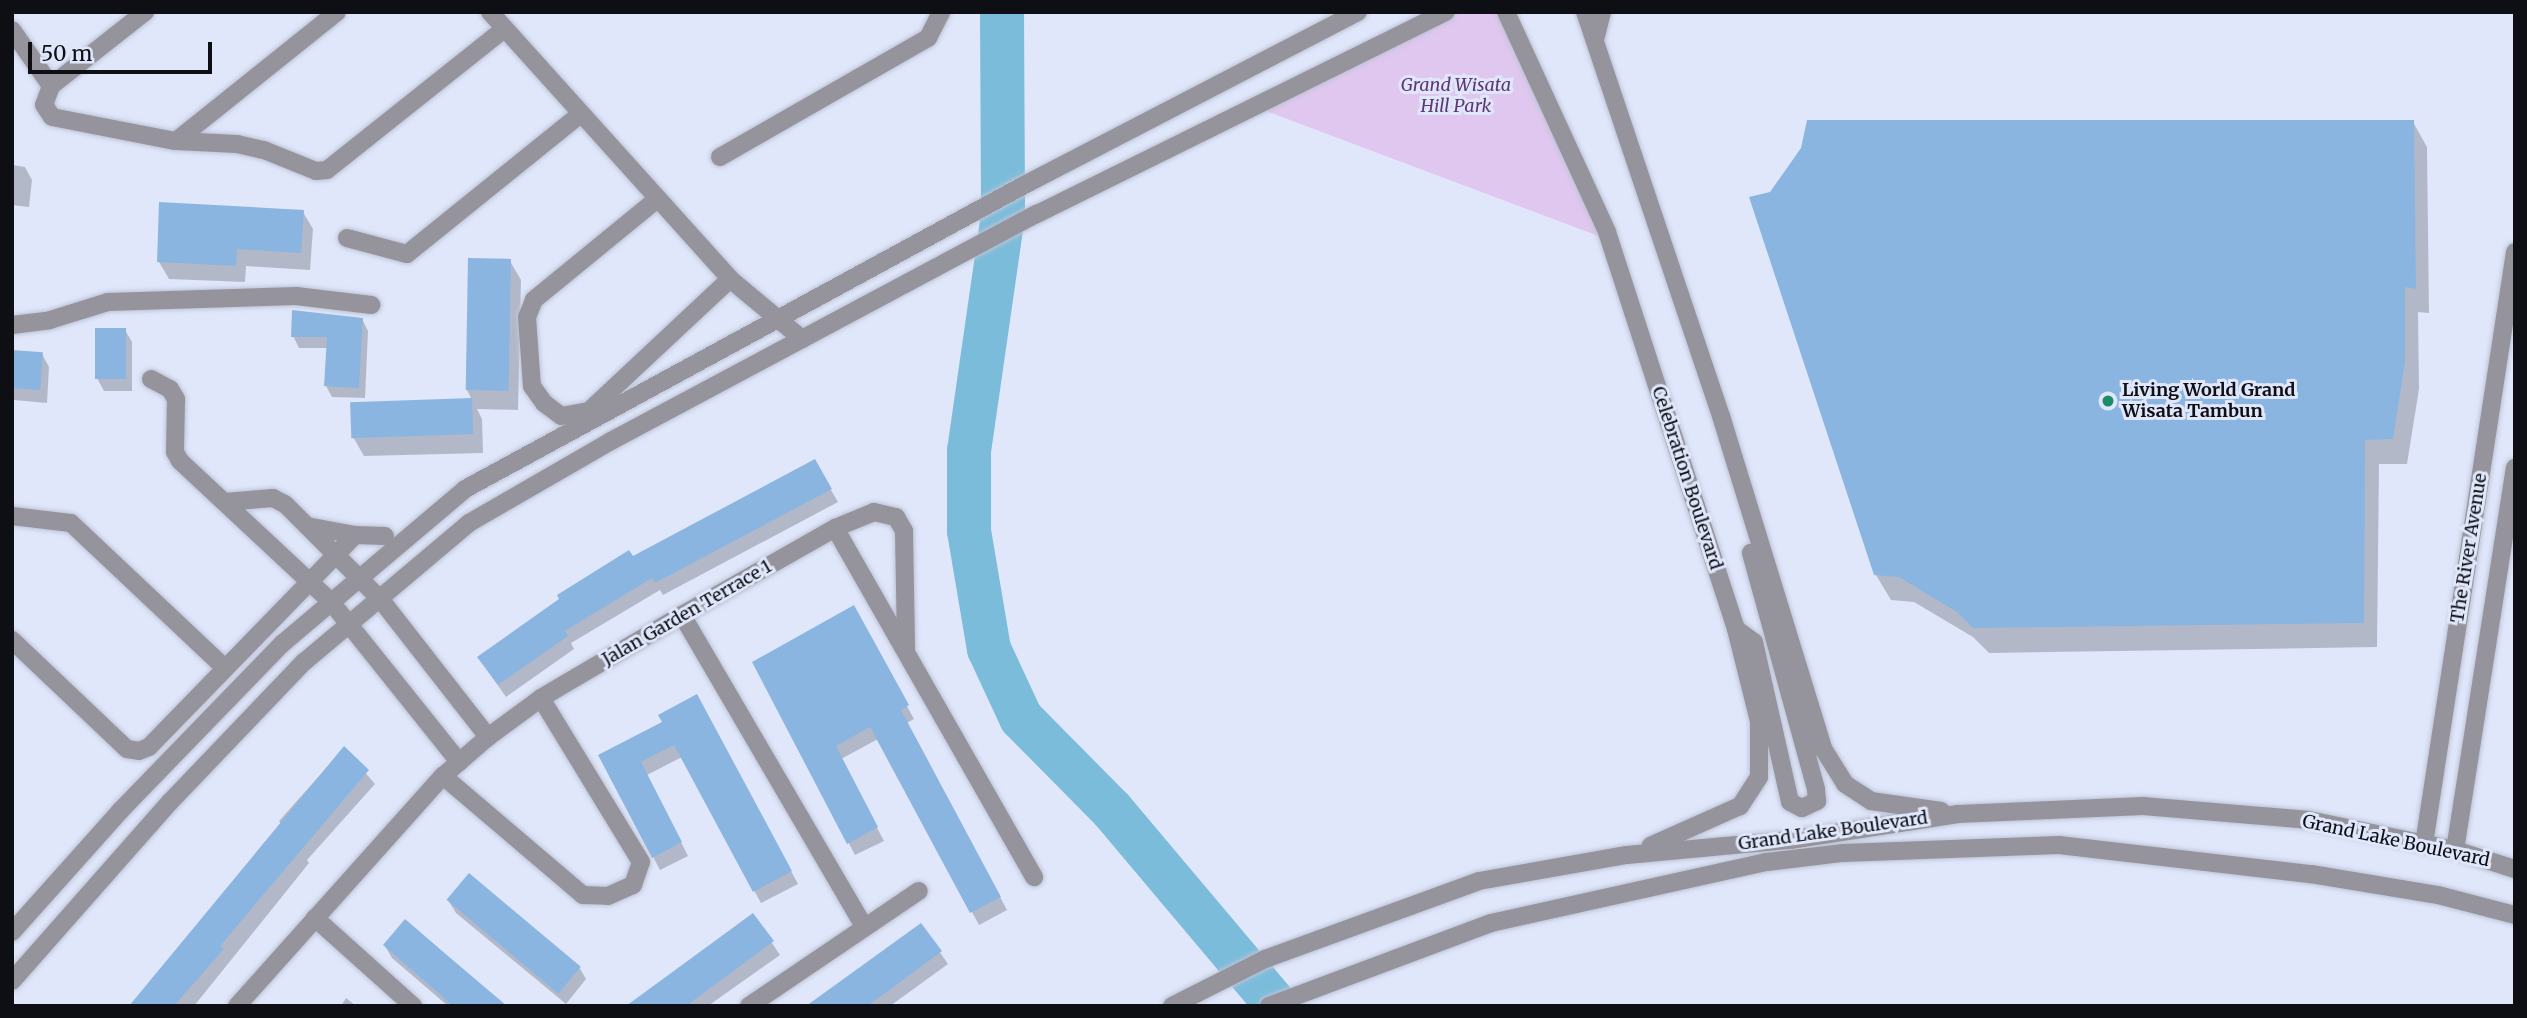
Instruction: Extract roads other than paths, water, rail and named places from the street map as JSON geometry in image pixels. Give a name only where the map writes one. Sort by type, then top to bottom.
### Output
[{"type":"street","points":[[145,12],[51,86],[44,104],[52,117],[176,141],[237,144],[316,172],[327,170],[503,29]]},
{"type":"street","points":[[176,141],[337,12]]},
{"type":"street","points":[[490,12],[579,115],[730,279],[802,339]]},
{"type":"street","points":[[720,157],[928,38],[942,12]]},
{"type":"street","points":[[12,932],[120,811],[283,643],[465,489],[1026,184],[1358,12]]},
{"type":"street","points":[[12,981],[199,772],[304,662],[351,626],[469,523],[802,339],[1037,214],[1446,12]]},
{"type":"street","name":"Celebration Boulevard","points":[[1506,12],[1606,232],[1736,629],[1759,721],[1759,777],[1740,806],[1627,855]]},
{"type":"street","points":[[1585,12],[1596,36],[1824,750],[1845,784],[1871,801],[1958,814]]},
{"type":"street","points":[[1596,36],[1602,12]]},
{"type":"street","points":[[12,30],[51,86]]},
{"type":"street","points":[[347,237],[407,254],[579,115]]},
{"type":"street","points":[[656,200],[534,300],[527,317],[531,386],[544,403],[561,415],[589,411],[730,279]]},
{"type":"street","name":"The River Avenue","points":[[2424,844],[2515,252]]},
{"type":"street","points":[[12,325],[50,320],[108,302],[296,296],[371,305]]},
{"type":"street","points":[[151,379],[170,389],[176,399],[175,452],[180,461],[331,602],[459,762]]},
{"type":"street","name":"The River Avenue","points":[[2455,850],[2515,468]]},
{"type":"street","points":[[1736,629],[1754,642],[1790,802],[1802,808],[1817,801],[1816,789],[1752,559],[1743,490]]},
{"type":"street","points":[[225,502],[274,498],[307,526],[381,600],[488,737]]},
{"type":"street","name":"Jalan Garden Terrace 1","points":[[237,1006],[443,776],[488,737],[541,698],[682,615],[835,528],[874,512],[896,517],[906,548],[906,651]]},
{"type":"street","points":[[12,516],[71,523],[224,667]]},
{"type":"street","points":[[307,526],[355,535],[385,536]]},
{"type":"street","points":[[835,528],[1034,877]]},
{"type":"street","points":[[12,640],[127,749],[139,751],[149,747],[333,554],[355,535]]},
{"type":"street","points":[[682,615],[864,926]]},
{"type":"street","points":[[443,776],[583,895],[608,896],[633,885],[641,862],[541,698]]},
{"type":"street","name":"Grand Lake Boulevard","points":[[1178,1003],[1265,959],[1479,881],[1627,855],[1790,840],[1958,814],[2143,806],[2309,820],[2455,850],[2515,869]]},
{"type":"street","name":"Grand Lake Boulevard","points":[[1269,1006],[1490,923],[1767,862],[1843,853],[2059,845],[2311,874],[2438,895],[2515,915]]},
{"type":"street","points":[[749,1006],[919,891]]},
{"type":"street","points":[[315,918],[413,1006]]},
{"type":"waterway","points":[[1002,12],[1003,215],[969,451],[969,531],[989,649],[1021,718],[1112,810],[1277,1006]]},
{"type":"place","name":"Living World Grand Wisata Tambun","points":[[2108,401]]},
{"type":"park label","name":"Grand Wisata Hill Park","points":[[1456,96]]}]
